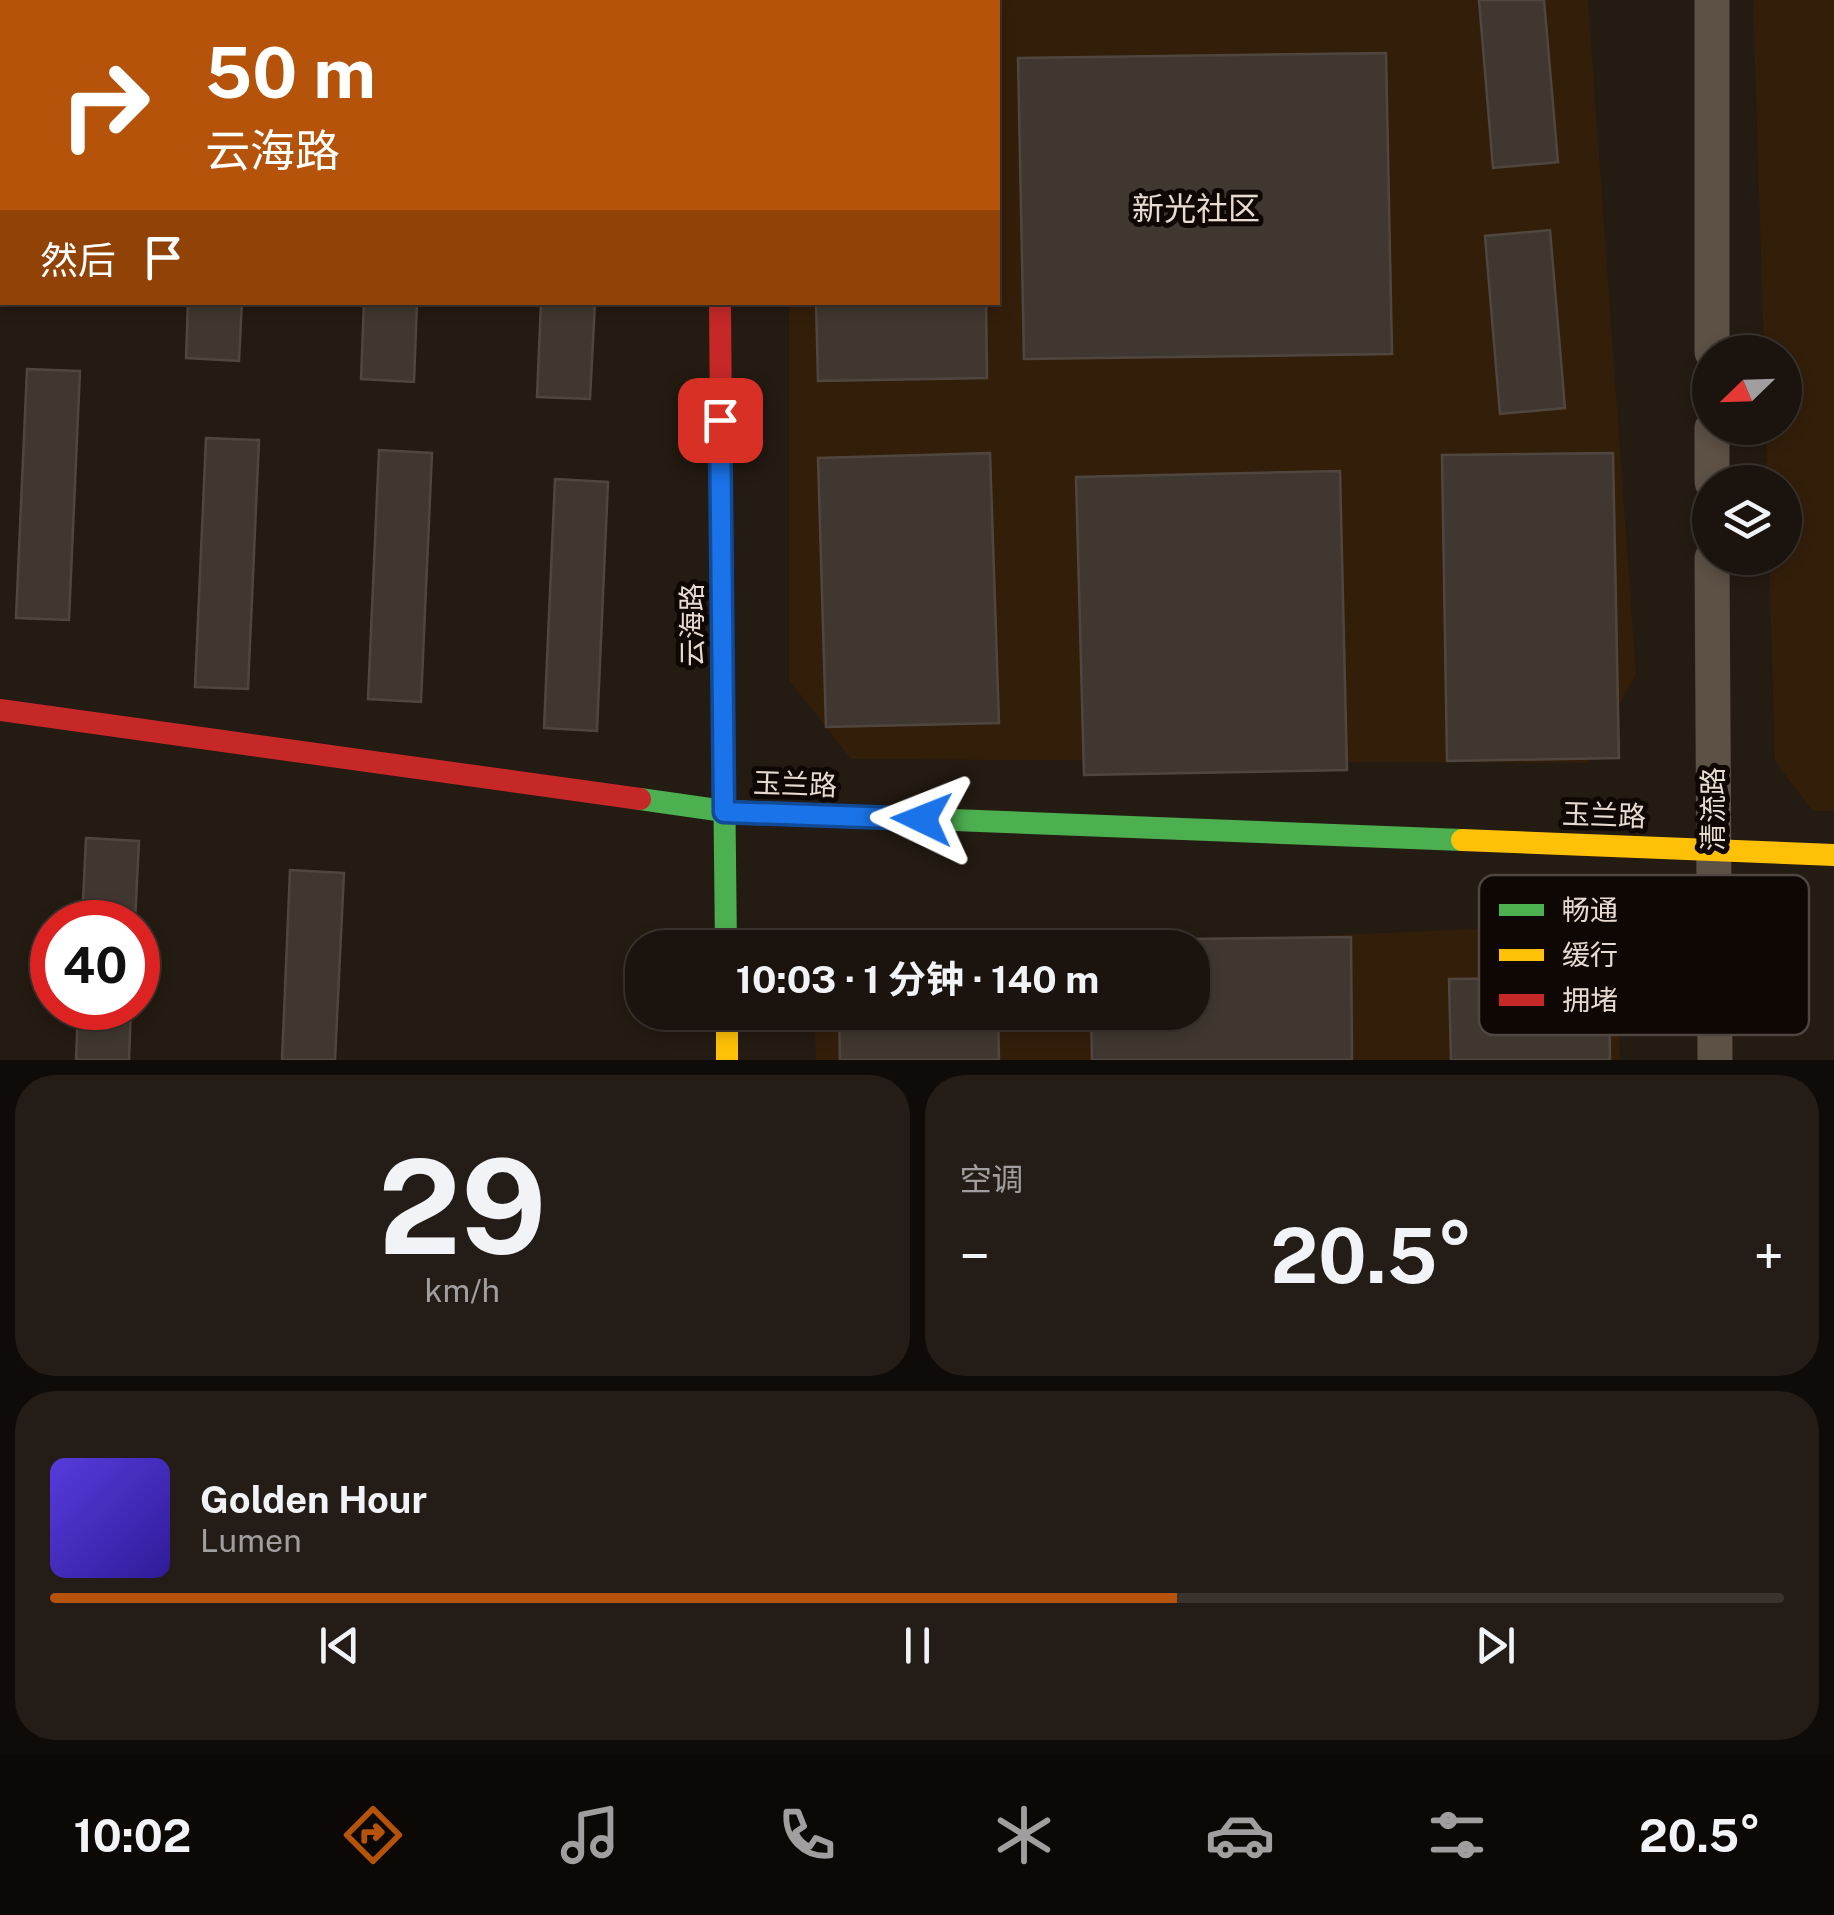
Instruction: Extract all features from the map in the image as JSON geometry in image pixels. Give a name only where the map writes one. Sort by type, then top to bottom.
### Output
[{"type":"street","points":[[1712,0],[1712,335]]},
{"type":"street","name":"云海路","points":[[720,305],[726,930]]},
{"type":"street","name":"清流路","points":[[1712,575],[1713,875]]},
{"type":"street","name":"玉兰路","points":[[0,710],[724,812],[1834,855]]},
{"type":"street","points":[[726,1030],[727,1060]]},
{"type":"street","name":"清流路","points":[[1714,1035],[1714,1060]]},
{"type":"shaded area","points":[[1000,0],[1588,0],[1636,675],[1587,763],[851,759],[789,680],[789,305],[1000,305]]},
{"type":"shaded area","points":[[1753,0],[1834,0],[1834,811],[1813,811],[1775,762],[1770,575],[1802,575],[1802,465],[1767,465],[1766,445],[1802,445],[1802,335],[1763,335]]},
{"type":"shaded area","points":[[1479,929],[1479,1035],[1619,1035],[1620,1060],[816,1060],[815,1030],[1210,1030],[1210,940]]},
{"type":"building","points":[[1479,0],[1544,0],[1558,162],[1493,168]]},
{"type":"building","points":[[1386,53],[1392,354],[1024,359],[1018,58]]},
{"type":"building","points":[[1550,230],[1565,408],[1500,414],[1485,236]]},
{"type":"building","points":[[188,305],[242,305],[239,361],[186,358]]},
{"type":"building","points":[[364,305],[417,305],[414,382],[361,379]]},
{"type":"building","points":[[541,305],[595,305],[590,399],[537,397]]},
{"type":"building","points":[[816,305],[986,305],[987,378],[818,381]]},
{"type":"building","points":[[27,369],[80,371],[69,620],[16,618]]},
{"type":"building","points":[[206,438],[259,440],[248,689],[195,687]]},
{"type":"building","points":[[379,450],[432,453],[421,702],[368,699]]},
{"type":"building","points":[[990,453],[999,723],[826,727],[818,458]]},
{"type":"building","points":[[1613,453],[1619,758],[1447,761],[1442,455]]},
{"type":"building","points":[[1340,471],[1347,770],[1084,775],[1076,477]]},
{"type":"building","points":[[555,479],[608,482],[597,731],[544,728]]},
{"type":"building","points":[[86,838],[139,841],[136,900],[83,900]]},
{"type":"building","points":[[290,870],[344,873],[335,1060],[282,1060]]},
{"type":"building","points":[[1351,937],[1352,1060],[1092,1060],[1091,1030],[1210,1030],[1210,939]]},
{"type":"building","points":[[1449,979],[1479,979],[1479,1035],[1610,1035],[1610,1060],[1451,1060]]},
{"type":"building","points":[[77,1030],[130,1030],[129,1060],[76,1060]]},
{"type":"building","points":[[839,1030],[998,1030],[999,1060],[840,1060]]},
{"type":"traffic: fast","points":[[723,677],[726,930]]},
{"type":"traffic: fast","points":[[640,799],[724,811],[1462,840]]},
{"type":"traffic: slow","points":[[1462,840],[1834,855]]},
{"type":"traffic: slow","points":[[727,1030],[727,1060]]},
{"type":"traffic: jam","points":[[720,305],[723,677]]},
{"type":"traffic: jam","points":[[0,710],[640,799]]},
{"type":"district","name":"新光社区","points":[[1196,209]]},
{"type":"route","points":[[720,420],[724,812],[922,819]]}]
